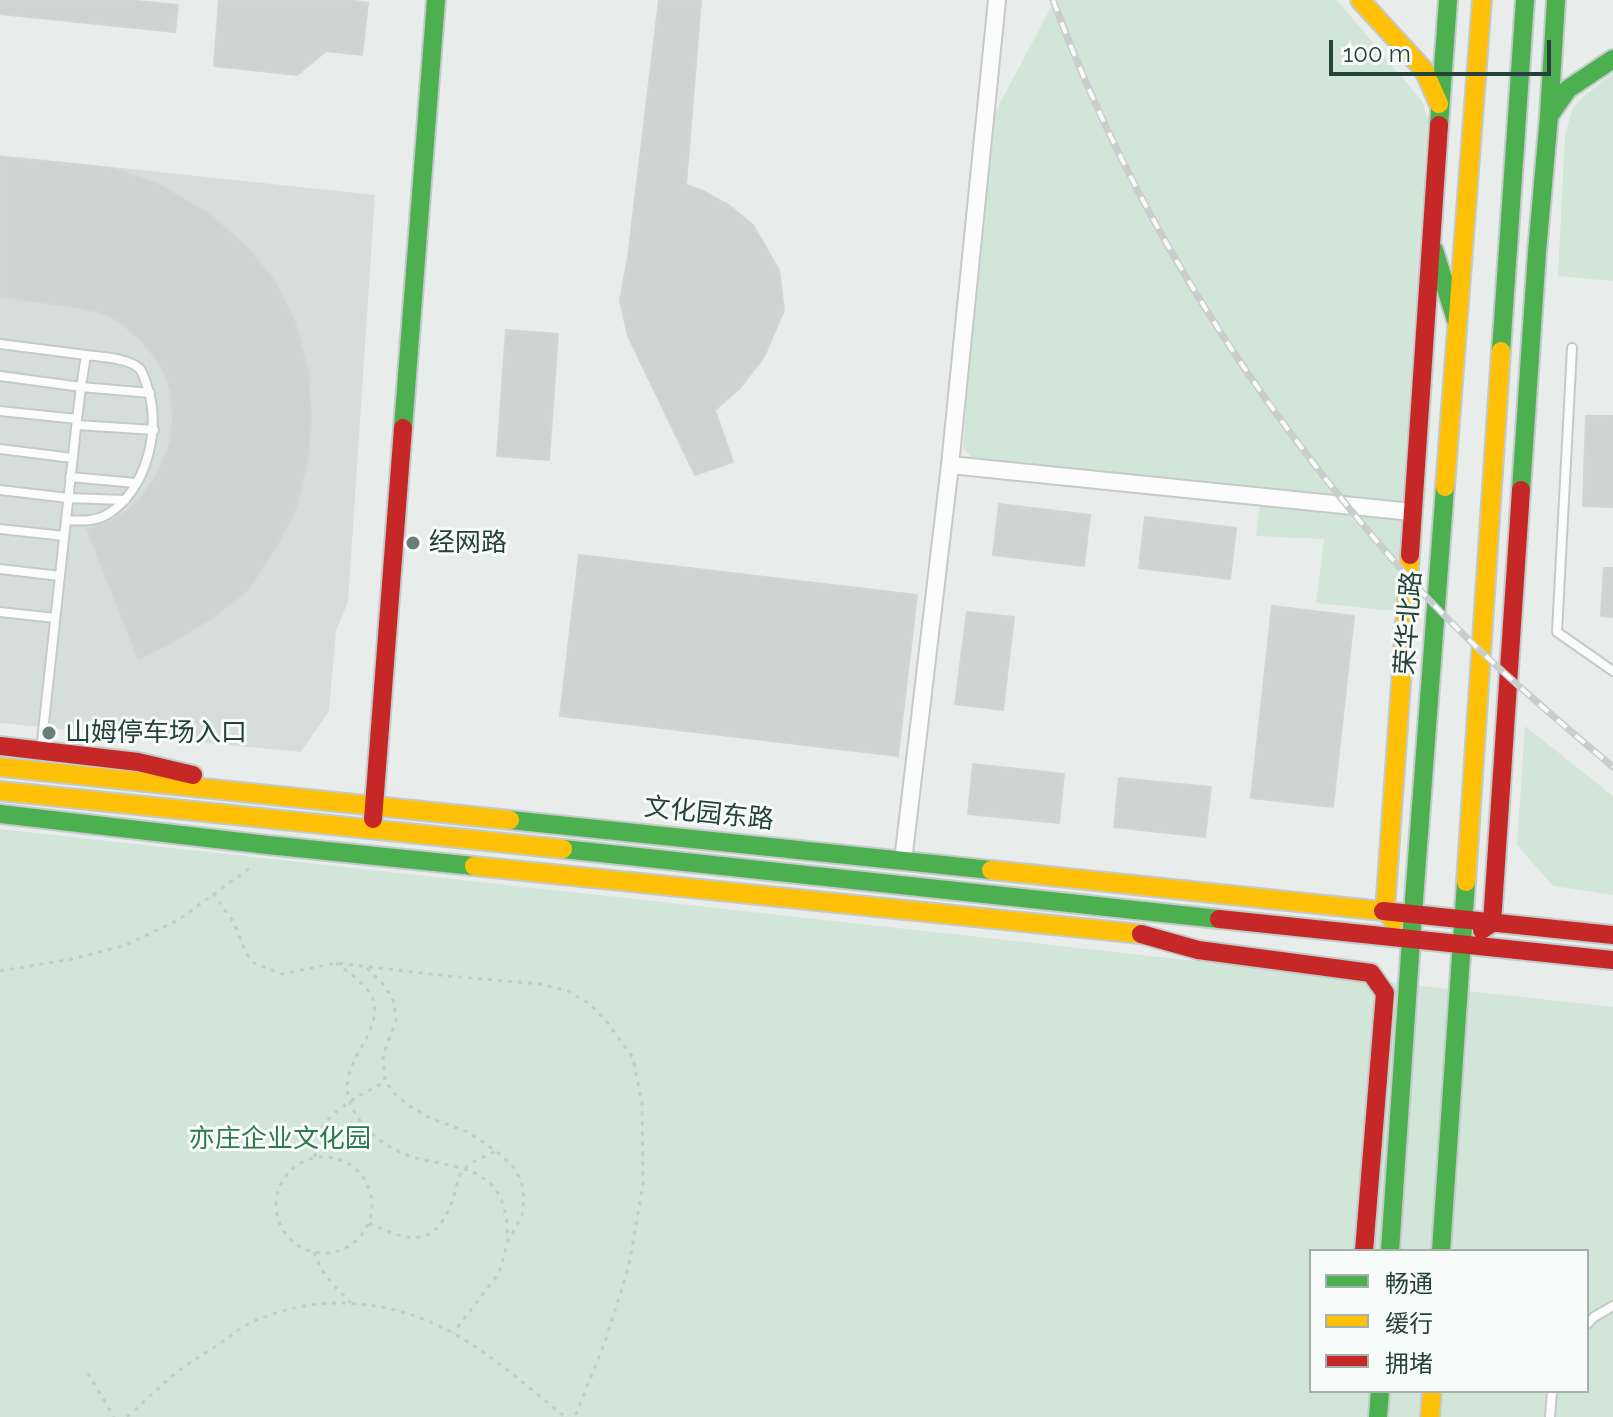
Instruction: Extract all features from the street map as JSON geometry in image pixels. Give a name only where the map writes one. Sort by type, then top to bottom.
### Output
[{"type":"main road","points":[[373,828],[436,0]]},
{"type":"main road","points":[[1360,0],[1424,70],[1439,105]]},
{"type":"main road","points":[[1411,940],[1385,911],[1448,0]]},
{"type":"main road","name":"荣华北路","points":[[1390,1249],[1482,0]]},
{"type":"main road","points":[[1441,1249],[1525,0]]},
{"type":"main road","points":[[1462,944],[1492,923],[1556,0]]},
{"type":"main road","points":[[1549,116],[1568,89],[1613,59]]},
{"type":"main road","points":[[1430,237],[1457,325]]},
{"type":"main road","points":[[1504,314],[1537,252]]},
{"type":"main road","points":[[1400,690],[1434,628]]},
{"type":"main road","points":[[0,746],[138,762],[275,795]]},
{"type":"main road","name":"文化园东路","points":[[0,767],[1613,935]]},
{"type":"main road","name":"文化园东路","points":[[0,791],[1613,960]]},
{"type":"main road","points":[[8,815],[78,799]]},
{"type":"main road","points":[[8,815],[268,845],[1141,934]]},
{"type":"main road","points":[[1058,902],[1141,934],[1198,950],[1371,973],[1385,993],[1364,1249]]},
{"type":"main road","points":[[1378,1417],[1380,1393]]},
{"type":"main road","points":[[1430,1417],[1432,1393]]},
{"type":"street","points":[[903,861],[950,465],[997,0]]},
{"type":"street","points":[[950,465],[1412,512]]},
{"type":"lane","points":[[0,344],[130,362],[141,370],[150,393],[154,430],[145,464],[125,500],[105,516],[86,521],[66,520]]},
{"type":"lane","points":[[1572,348],[1557,632],[1613,671]]},
{"type":"lane","points":[[41,751],[86,355]]},
{"type":"lane","points":[[0,376],[150,393]]},
{"type":"lane","points":[[0,411],[154,430]]},
{"type":"lane","points":[[0,449],[72,458]]},
{"type":"lane","points":[[70,477],[136,483]]},
{"type":"lane","points":[[0,490],[68,498],[125,500]]},
{"type":"lane","points":[[0,529],[64,536]]},
{"type":"lane","points":[[0,569],[60,576]]},
{"type":"lane","points":[[0,612],[55,618]]},
{"type":"lane","points":[[1589,1322],[1613,1306]]},
{"type":"lane","points":[[1550,1417],[1552,1393]]},
{"type":"path","points":[[0,971],[72,959],[126,945],[178,920],[247,870],[268,845]]},
{"type":"path","points":[[213,893],[234,923],[246,953],[254,963],[282,974],[336,963],[540,984],[568,991],[590,1004],[633,1058],[642,1103],[643,1184],[629,1265],[606,1339],[575,1417]]},
{"type":"path","points":[[336,963],[358,979],[374,1000],[374,1020],[347,1079],[349,1102],[358,1119],[389,1147],[414,1157],[473,1171],[490,1183],[505,1212],[508,1241]]},
{"type":"path","points":[[366,967],[384,985],[394,1002],[396,1020],[383,1056],[385,1081],[408,1105],[432,1119],[468,1132],[496,1151],[512,1165],[521,1180],[524,1198],[522,1216],[508,1241],[499,1273],[453,1333]]},
{"type":"path","points":[[315,1157],[318,1135],[327,1120],[349,1102],[385,1081]]},
{"type":"path","points":[[369,1223],[395,1236],[412,1239],[429,1235],[442,1221],[464,1168],[496,1151]]},
{"type":"path","points":[[315,1157],[333,1157],[350,1164],[365,1180],[371,1194],[369,1223],[360,1238],[347,1247],[329,1253],[300,1247],[288,1237],[279,1223],[276,1209],[277,1191],[285,1176],[301,1162],[315,1157]]},
{"type":"path","points":[[314,1252],[327,1279],[351,1303]]},
{"type":"path","points":[[127,1417],[178,1372],[244,1326],[273,1313],[308,1305],[351,1303],[390,1308],[453,1333],[496,1361],[565,1417]]},
{"type":"path","points":[[88,1373],[114,1417]]},
{"type":"shaded area","points":[[0,155],[375,195],[348,602],[336,631],[329,711],[301,752],[0,723]]},
{"type":"green space","points":[[1055,0],[1337,0],[1422,101],[1428,119],[1395,611],[1316,603],[1324,539],[1256,536],[1262,487],[974,460],[963,448],[986,129]]},
{"type":"green space","points":[[1613,73],[1613,281],[1558,276],[1565,135],[1572,110]]},
{"type":"green space","points":[[1525,726],[1613,796],[1613,895],[1553,886],[1517,845]]},
{"type":"green space","name":"亦庄企业文化园","points":[[0,829],[1613,1007],[1613,1417],[0,1417]]},
{"type":"building","points":[[0,0],[126,0],[178,5],[175,32],[0,14]]},
{"type":"building","points":[[219,0],[347,0],[368,3],[362,55],[326,51],[297,75],[214,66]]},
{"type":"building","points":[[659,0],[701,0],[686,185],[730,206],[753,225],[779,270],[784,310],[764,357],[740,388],[715,410],[733,462],[695,475],[628,336],[620,301]]},
{"type":"building","points":[[0,157],[111,168],[158,184],[208,213],[247,247],[276,283],[295,322],[308,371],[311,416],[308,458],[296,509],[248,590],[214,617],[138,659],[87,529],[127,511],[153,481],[170,443],[173,420],[171,393],[156,359],[142,341],[117,320],[75,307],[0,297]]},
{"type":"building","points":[[506,330],[558,334],[549,460],[497,456]]},
{"type":"building","points":[[1586,416],[1613,416],[1613,507],[1583,506]]},
{"type":"building","points":[[999,504],[1090,515],[1084,566],[993,555]]},
{"type":"building","points":[[1145,517],[1236,528],[1230,579],[1139,568]]},
{"type":"building","points":[[579,555],[917,595],[898,756],[560,716]]},
{"type":"building","points":[[1604,568],[1613,568],[1613,617],[1601,616]]},
{"type":"building","points":[[1272,606],[1354,616],[1333,807],[1251,798]]},
{"type":"building","points":[[967,612],[1014,617],[1003,710],[955,704]]},
{"type":"building","points":[[973,764],[1064,774],[1059,823],[968,814]]},
{"type":"building","points":[[1119,778],[1211,787],[1205,837],[1114,827]]},
{"type":"railway","points":[[1053,0],[1085,79],[1160,232],[1250,377],[1300,446],[1409,578],[1457,628],[1613,767]]},
{"type":"traffic: fast","points":[[403,428],[436,0]]},
{"type":"traffic: fast","points":[[1439,125],[1448,0]]},
{"type":"traffic: fast","points":[[1501,351],[1525,0]]},
{"type":"traffic: fast","points":[[1549,115],[1556,0]]},
{"type":"traffic: fast","points":[[1521,490],[1549,116],[1568,89],[1613,59]]},
{"type":"traffic: fast","points":[[1434,250],[1456,320]]},
{"type":"traffic: fast","points":[[1390,1249],[1445,487]]},
{"type":"traffic: fast","points":[[0,814],[474,866]]},
{"type":"traffic: fast","points":[[510,820],[991,870]]},
{"type":"traffic: fast","points":[[563,849],[1219,919]]},
{"type":"traffic: fast","points":[[1441,1249],[1466,882]]},
{"type":"traffic: fast","points":[[1378,1417],[1380,1393]]},
{"type":"traffic: slow","points":[[1360,0],[1424,70],[1439,104]]},
{"type":"traffic: slow","points":[[1445,487],[1482,0]]},
{"type":"traffic: slow","points":[[1466,882],[1501,351]]},
{"type":"traffic: slow","points":[[1394,921],[1385,911],[1410,555]]},
{"type":"traffic: slow","points":[[0,767],[510,820]]},
{"type":"traffic: slow","points":[[0,791],[563,849]]},
{"type":"traffic: slow","points":[[474,866],[1141,934]]},
{"type":"traffic: slow","points":[[991,870],[1383,911]]},
{"type":"traffic: slow","points":[[1430,1417],[1432,1393]]},
{"type":"traffic: jam","points":[[1410,555],[1439,125]]},
{"type":"traffic: jam","points":[[373,819],[403,428]]},
{"type":"traffic: jam","points":[[1482,930],[1492,923],[1521,490]]},
{"type":"traffic: jam","points":[[0,746],[138,762],[193,775]]},
{"type":"traffic: jam","points":[[1383,911],[1613,935]]},
{"type":"traffic: jam","points":[[1219,919],[1613,960]]},
{"type":"traffic: jam","points":[[1141,934],[1198,950],[1371,973],[1385,993],[1364,1249]]},
{"type":"place","name":"经网路","points":[[413,543]]},
{"type":"place","name":"山姆停车场入口","points":[[49,733]]}]
